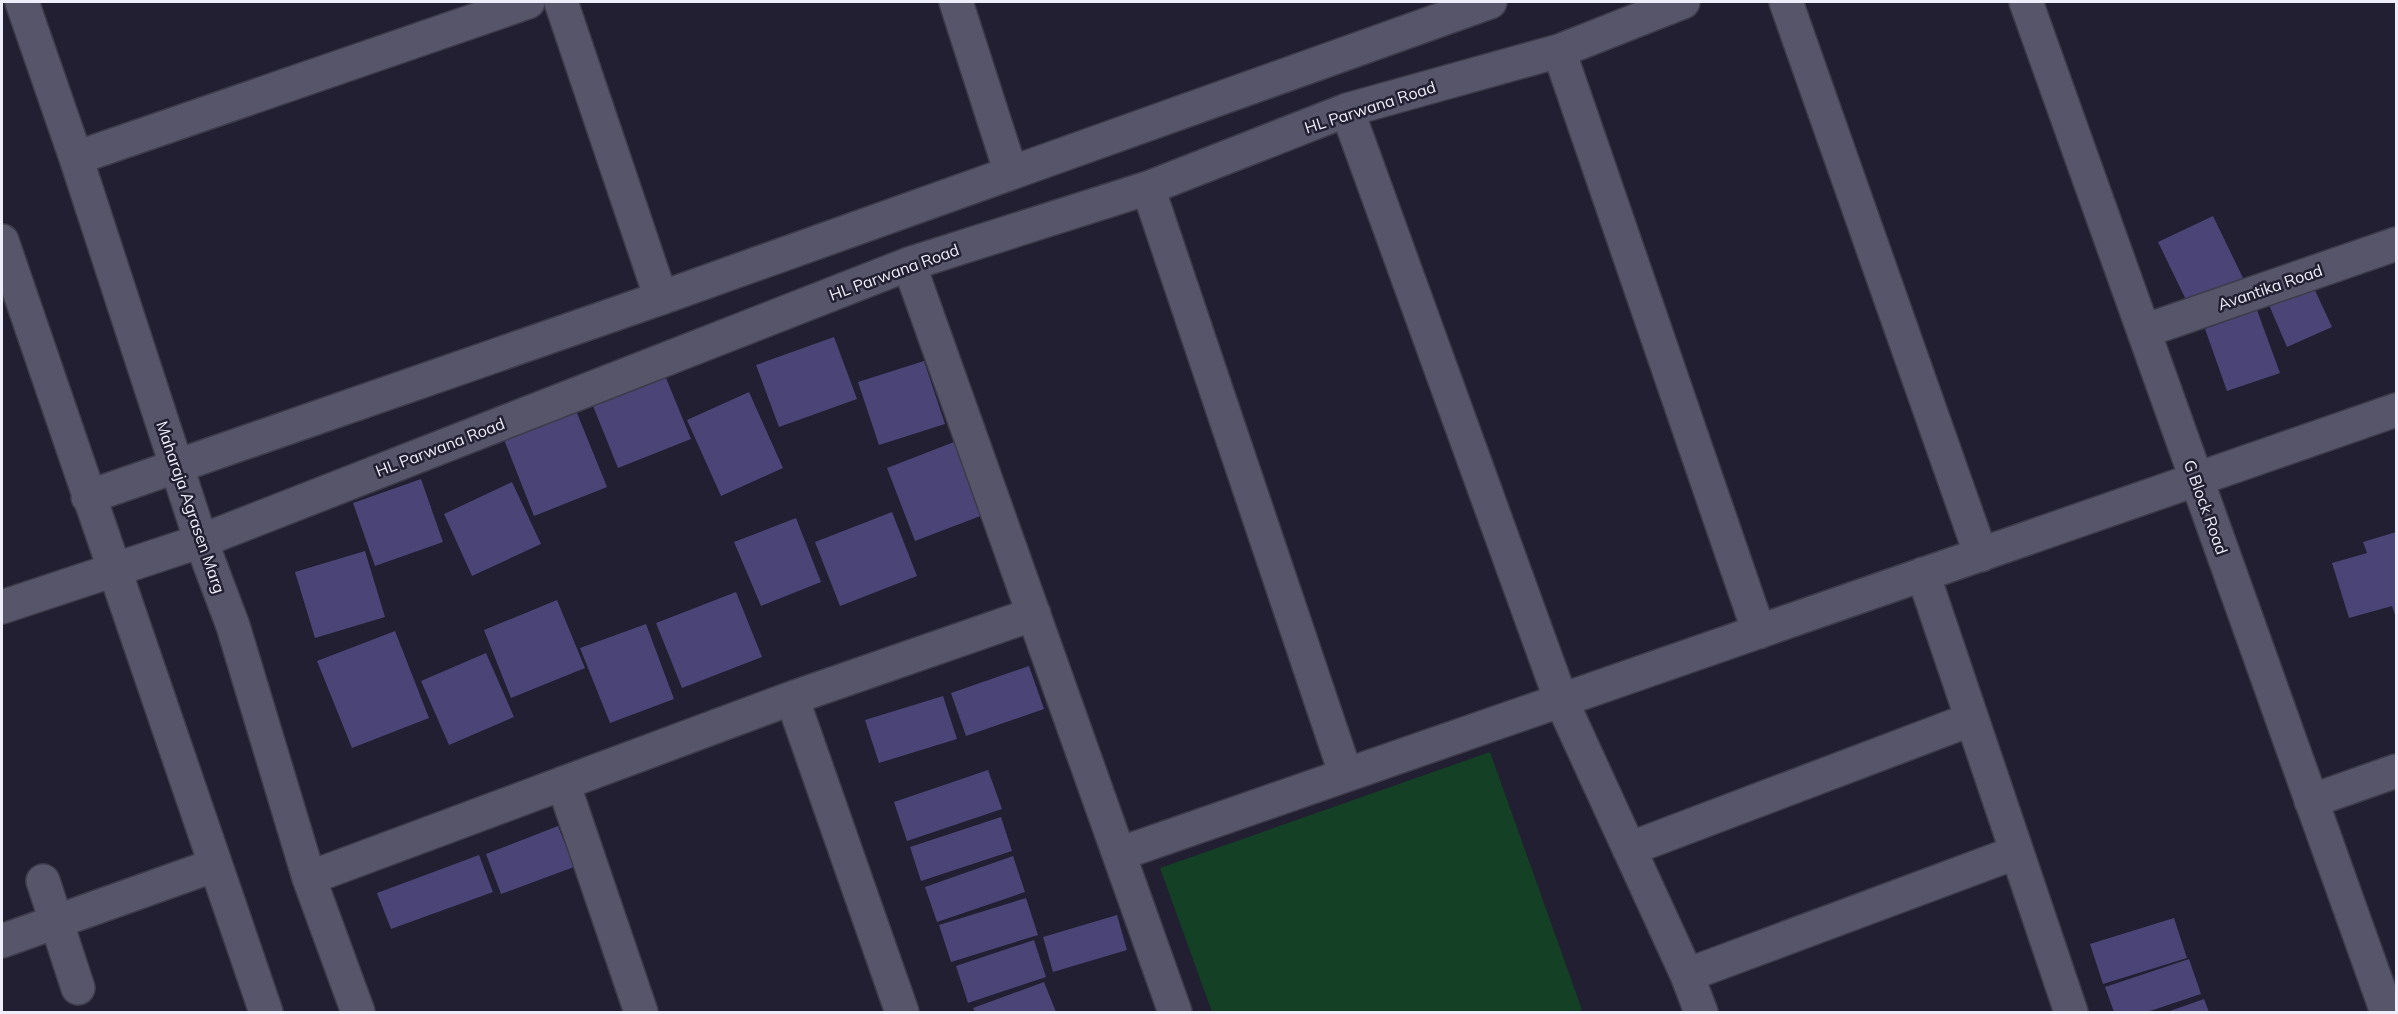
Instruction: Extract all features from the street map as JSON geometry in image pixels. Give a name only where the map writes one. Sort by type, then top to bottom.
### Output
[{"type":"street","name":"Maharaja Agrasen Marg","points":[[22,2],[76,158],[201,541],[233,626],[309,878],[358,1012]]},
{"type":"street","points":[[76,158],[528,2]]},
{"type":"street","points":[[561,2],[661,298]]},
{"type":"street","points":[[957,2],[1011,173]]},
{"type":"street","points":[[88,497],[661,298],[1484,2]]},
{"type":"street","name":"HL Parwana Road","points":[[2,607],[201,541],[909,264],[1148,188],[1347,110],[1559,51],[1683,2]]},
{"type":"street","points":[[1786,2],[1981,555]]},
{"type":"street","name":"G Block Road","points":[[2026,2],[2311,801],[2379,1010]]},
{"type":"street","points":[[1559,51],[1759,632]]},
{"type":"street","points":[[1347,110],[1561,700],[1687,975],[1701,1012]]},
{"type":"street","points":[[1148,188],[1346,775]]},
{"type":"street","name":"Avantika Road","points":[[2144,331],[2397,244]]},
{"type":"street","points":[[4,255],[266,1012]]},
{"type":"street","points":[[909,264],[1175,1012]]},
{"type":"street","points":[[1119,854],[2397,410]]},
{"type":"street","points":[[1923,574],[2071,1012]]},
{"type":"street","points":[[309,878],[792,698],[1034,614]]},
{"type":"street","points":[[792,698],[902,1012]]},
{"type":"street","points":[[1629,849],[1972,719]]},
{"type":"street","points":[[2311,801],[2397,771]]},
{"type":"street","points":[[563,783],[641,1012]]},
{"type":"street","points":[[1687,975],[2017,852]]},
{"type":"street","points":[[2,941],[215,865]]},
{"type":"street","points":[[44,881],[78,988]]},
{"type":"green space","points":[[1490,752],[1582,1010],[1575,1012],[1212,1012],[1160,868]]},
{"type":"building","points":[[2213,216],[2243,278],[2188,304],[2158,242]]},
{"type":"building","points":[[2313,286],[2332,327],[2287,347],[2269,305]]},
{"type":"building","points":[[2257,310],[2280,373],[2227,391],[2205,329]]},
{"type":"building","points":[[834,337],[857,399],[779,427],[756,365]]},
{"type":"building","points":[[924,361],[945,424],[879,445],[858,382]]},
{"type":"building","points":[[666,378],[691,439],[618,468],[593,406]]},
{"type":"building","points":[[749,392],[783,468],[721,496],[687,420]]},
{"type":"building","points":[[575,408],[607,487],[534,516],[503,437]]},
{"type":"building","points":[[954,442],[983,515],[915,541],[887,468]]},
{"type":"building","points":[[421,479],[443,542],[375,566],[353,503]]},
{"type":"building","points":[[512,482],[541,544],[472,576],[444,514]]},
{"type":"building","points":[[892,512],[917,576],[840,606],[815,542]]},
{"type":"building","points":[[796,518],[821,582],[761,606],[734,542]]},
{"type":"building","points":[[2396,532],[2396,618],[2392,606],[2349,618],[2332,563],[2367,553],[2363,542]]},
{"type":"building","points":[[365,551],[385,617],[315,638],[295,572]]},
{"type":"building","points":[[736,592],[762,657],[682,688],[656,623]]},
{"type":"building","points":[[557,600],[585,668],[511,698],[484,630]]},
{"type":"building","points":[[646,624],[674,699],[610,723],[580,648]]},
{"type":"building","points":[[395,631],[429,718],[352,748],[317,661]]},
{"type":"building","points":[[486,653],[514,717],[449,745],[421,681]]},
{"type":"building","points":[[1029,666],[1044,709],[966,736],[951,693]]},
{"type":"building","points":[[943,696],[957,739],[879,763],[865,720]]},
{"type":"building","points":[[988,770],[1002,809],[907,841],[894,802]]},
{"type":"building","points":[[1001,817],[1012,851],[921,881],[910,847]]},
{"type":"building","points":[[558,826],[574,867],[501,894],[486,854]]},
{"type":"building","points":[[479,855],[493,892],[391,929],[377,893]]},
{"type":"building","points":[[1013,856],[1025,892],[937,922],[925,887]]},
{"type":"building","points":[[1026,898],[1038,935],[951,962],[939,925]]},
{"type":"building","points":[[1117,915],[1127,950],[1053,972],[1043,937]]},
{"type":"building","points":[[2174,918],[2187,958],[2103,984],[2090,944]]},
{"type":"building","points":[[1034,940],[1046,977],[968,1003],[956,966]]},
{"type":"building","points":[[2189,959],[2201,994],[2147,1012],[2114,1012],[2105,987]]},
{"type":"building","points":[[1044,982],[1056,1012],[975,1012],[973,1008]]},
{"type":"building","points":[[2204,999],[2209,1012],[2167,1012]]}]
